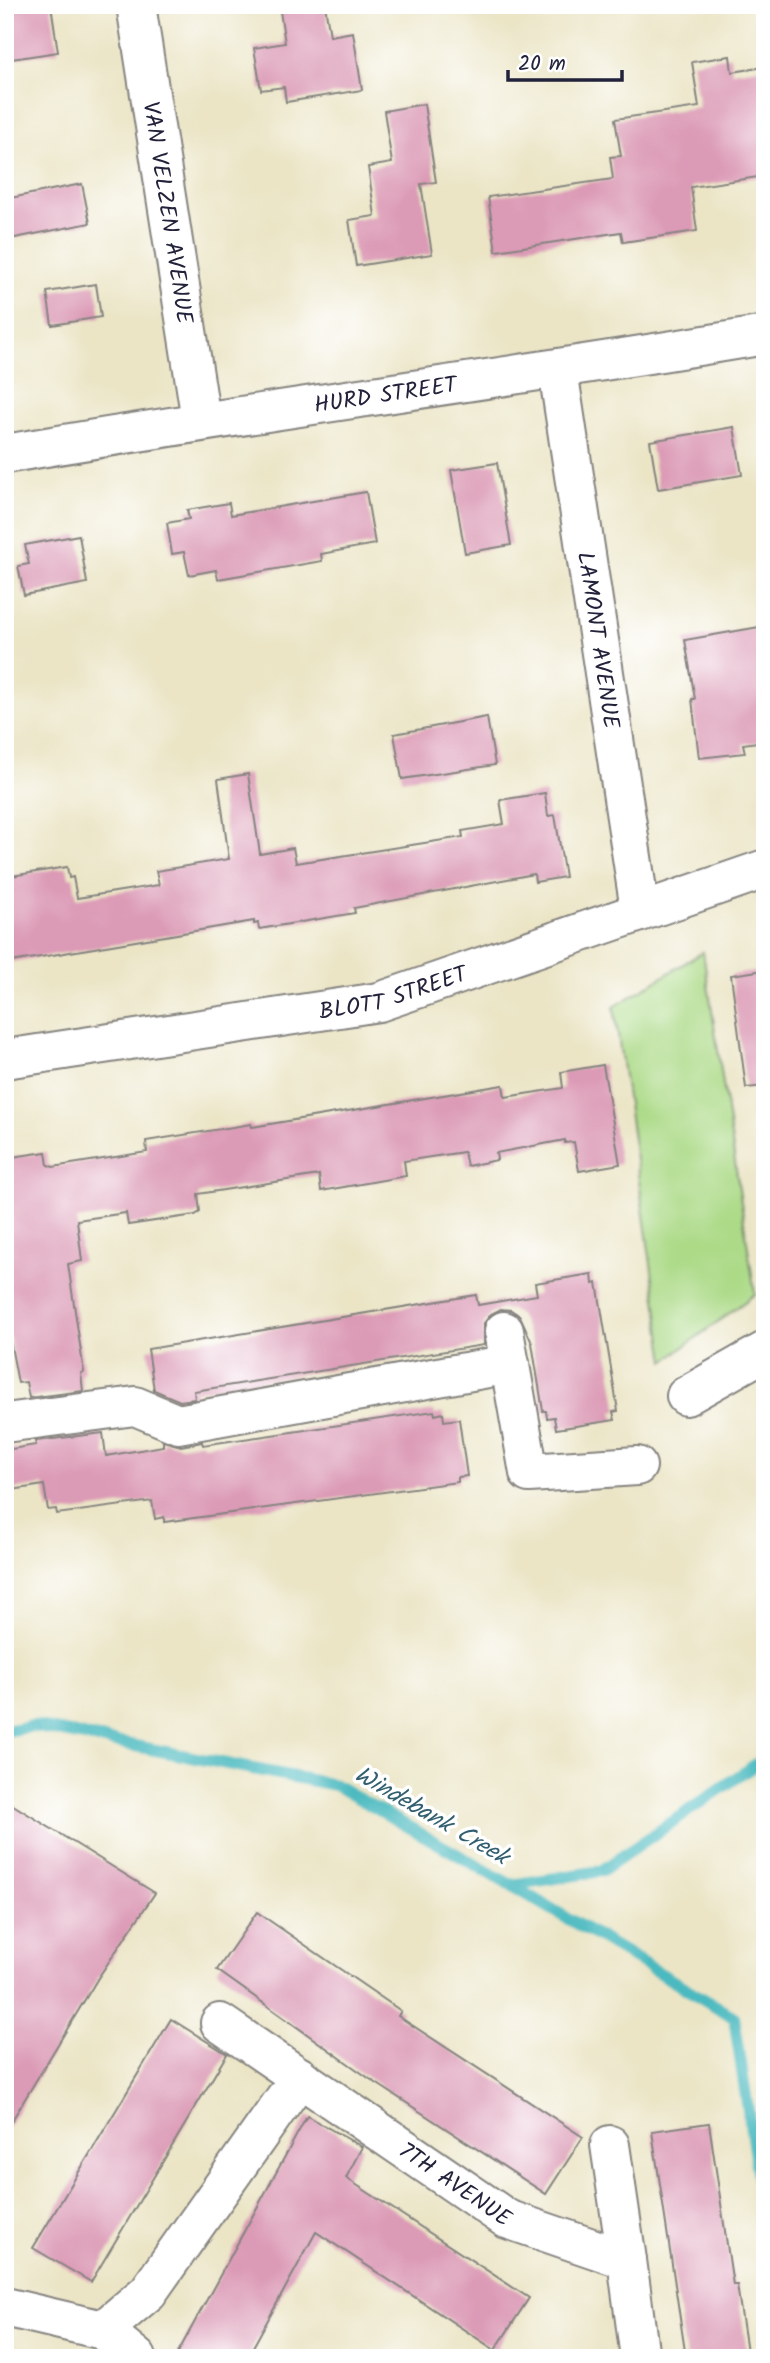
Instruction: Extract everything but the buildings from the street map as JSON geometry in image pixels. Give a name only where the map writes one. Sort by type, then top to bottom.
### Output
[{"type":"street","name":"VAN VELZEN AVENUE","points":[[136,5],[201,420]]},
{"type":"street","name":"HURD STREET","points":[[5,454],[201,420],[558,370],[765,335]]},
{"type":"street","name":"LAMONT AVENUE","points":[[558,370],[640,910]]},
{"type":"street","name":"BLOTT STREET","points":[[5,1059],[379,1002],[765,869]]},
{"type":"street","points":[[5,1423],[135,1406],[178,1424],[507,1348],[530,1473],[637,1466]]},
{"type":"street","points":[[687,1396],[765,1351]]},
{"type":"street","name":"7TH AVENUE","points":[[220,2023],[507,2219],[627,2260]]},
{"type":"street","points":[[103,2330],[148,2292],[300,2077]]},
{"type":"street","points":[[610,2145],[640,2358]]},
{"type":"street","points":[[5,2307],[103,2330],[137,2358]]},
{"type":"green space","points":[[703,952],[755,1294],[665,1361],[614,1007]]},
{"type":"waterway","name":"Windebank Creek","points":[[5,1731],[33,1726],[335,1785],[511,1885],[601,1871],[765,1758]]},
{"type":"waterway","points":[[511,1885],[734,2017],[765,2223]]}]
